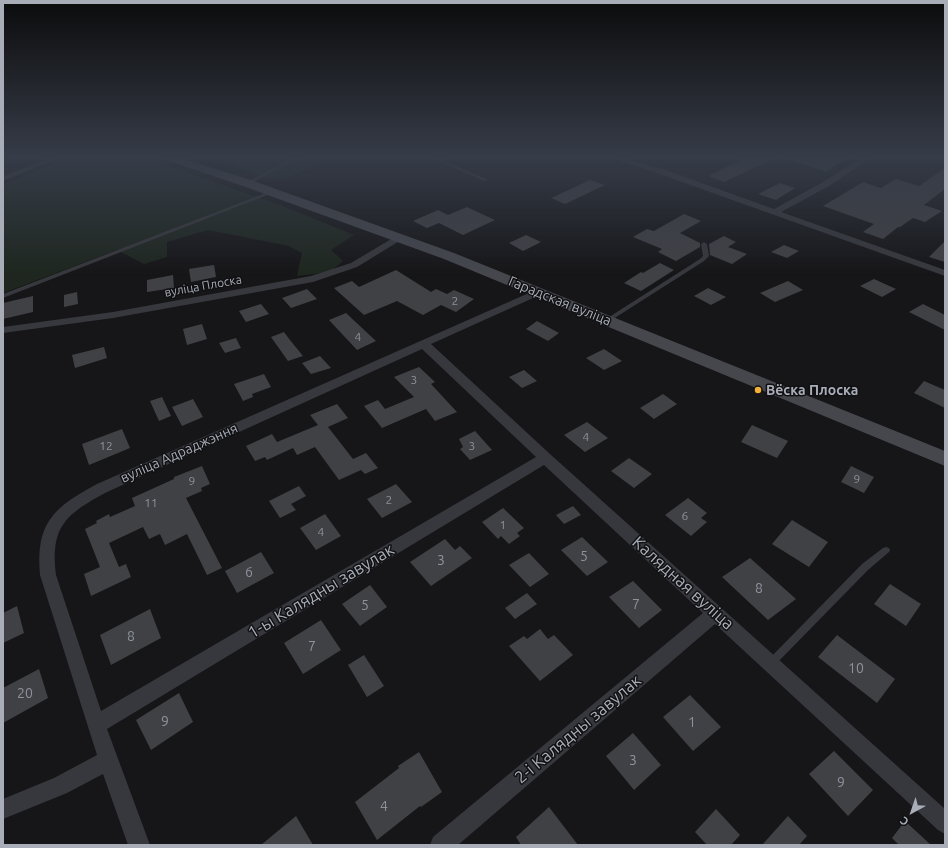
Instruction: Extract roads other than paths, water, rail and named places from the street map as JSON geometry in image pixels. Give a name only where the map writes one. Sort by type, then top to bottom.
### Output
[{"type":"main road","name":"Гарадская вуліца","points":[[288,198],[538,292],[945,459]]},
{"type":"street","points":[[734,198],[945,273]]},
{"type":"street","points":[[774,212],[801,198]]},
{"type":"street","name":"вуліца Плоска","points":[[3,330],[113,315],[313,278],[334,273],[354,265],[398,238]]},
{"type":"street","name":"вуліца Адраджэння","points":[[139,845],[108,760],[48,575],[45,561],[45,547],[49,532],[57,520],[69,508],[84,497],[102,488],[538,292]]},
{"type":"street","name":"Калядная вуліца","points":[[423,343],[545,458],[945,823]]},
{"type":"street","name":"1-ы Калядны завулак","points":[[96,724],[545,458]]},
{"type":"street","name":"2-і Калядны завулак","points":[[441,845],[716,613]]},
{"type":"street","points":[[3,809],[60,786],[108,760]]},
{"type":"lane","points":[[3,296],[259,198]]},
{"type":"lane","points":[[608,320],[702,260],[706,256],[704,244]]},
{"type":"lane","points":[[771,663],[865,567],[886,550]]},
{"type":"place","name":"Вёска Плоска","points":[[758,390]]}]
